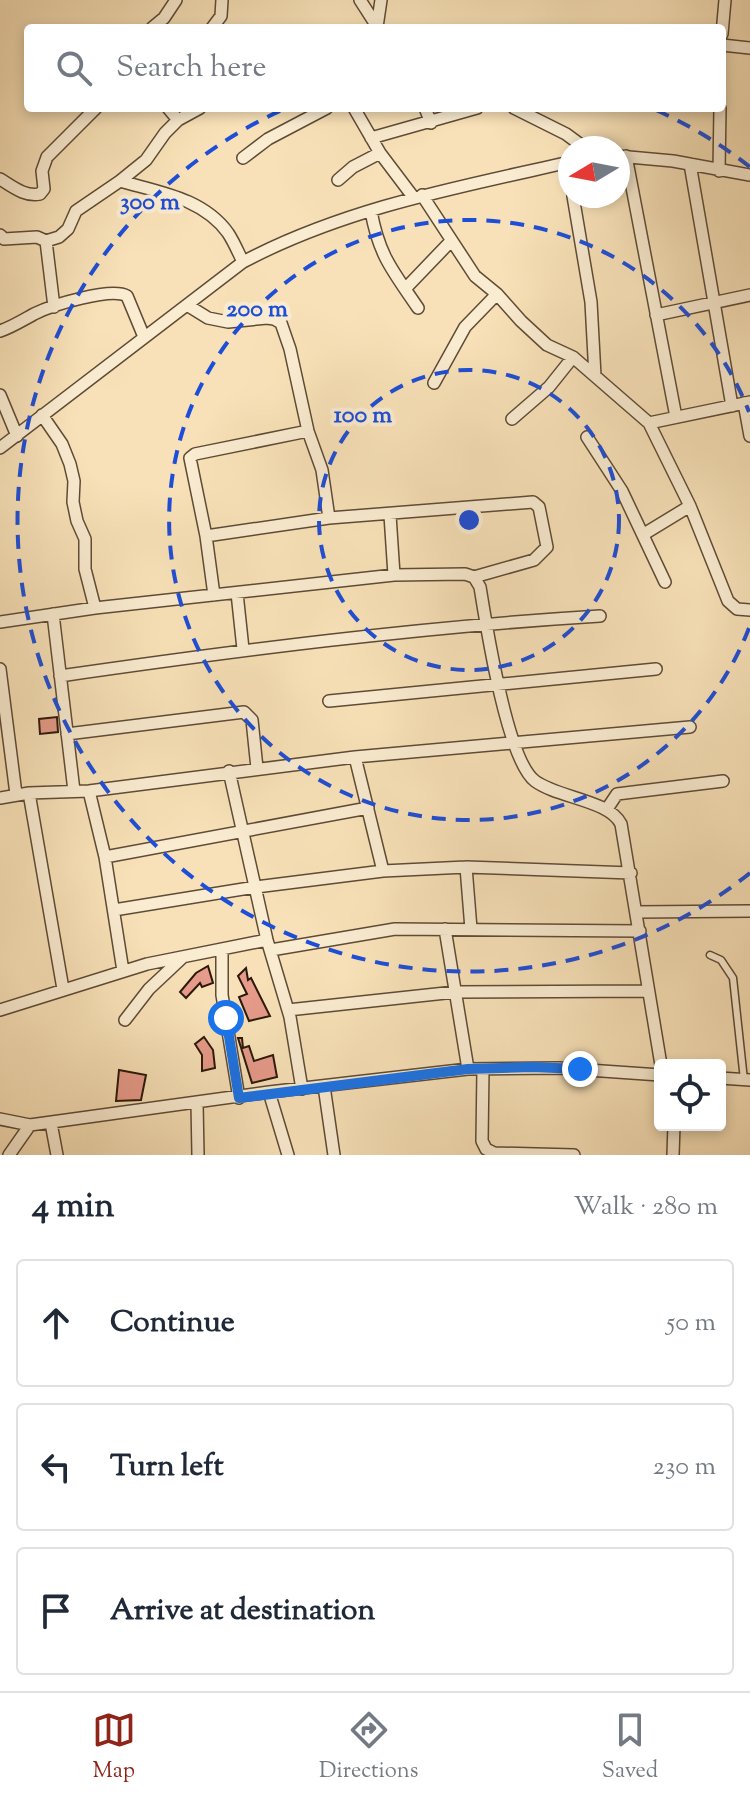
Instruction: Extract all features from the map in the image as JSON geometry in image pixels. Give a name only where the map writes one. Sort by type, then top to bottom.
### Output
[{"type":"street","points":[[157,24],[176,0]]},
{"type":"street","points":[[215,24],[221,16],[222,0]]},
{"type":"street","points":[[360,0],[375,24]]},
{"type":"street","points":[[378,24],[381,0]]},
{"type":"street","points":[[723,24],[725,0]]},
{"type":"street","points":[[726,45],[750,48]]},
{"type":"street","points":[[0,179],[22,192],[40,194],[44,189],[42,171],[47,157],[92,112]]},
{"type":"street","points":[[171,112],[178,120]]},
{"type":"street","points":[[0,235],[4,239],[37,237],[46,241],[59,237],[68,229],[76,211],[146,160],[165,133],[178,120],[193,112]]},
{"type":"street","points":[[243,158],[268,139],[319,112]]},
{"type":"street","points":[[356,112],[380,153],[418,196],[475,276],[547,345],[573,357],[649,423],[690,506],[728,601],[737,609],[750,610]]},
{"type":"street","points":[[427,112],[431,123]]},
{"type":"street","points":[[371,138],[465,112]]},
{"type":"street","points":[[522,112],[569,136]]},
{"type":"street","points":[[719,171],[720,112]]},
{"type":"street","points":[[338,180],[353,167],[380,153]]},
{"type":"street","points":[[630,157],[750,175]]},
{"type":"street","points":[[0,448],[243,262],[314,229],[418,196],[558,164]]},
{"type":"street","points":[[690,164],[732,406]]},
{"type":"street","points":[[120,181],[176,196],[202,210],[226,231],[243,262]]},
{"type":"street","points":[[630,193],[676,417]]},
{"type":"street","points":[[575,208],[591,302],[595,376]]},
{"type":"street","points":[[371,211],[381,252],[418,308]]},
{"type":"street","points":[[46,241],[54,307]]},
{"type":"street","points":[[405,289],[451,241]]},
{"type":"street","points":[[0,331],[54,307],[81,299],[123,293],[144,337]]},
{"type":"street","points":[[434,383],[465,327],[497,294]]},
{"type":"street","points":[[656,315],[750,295]]},
{"type":"street","points":[[187,305],[208,318],[228,322],[267,318],[281,323],[290,349],[308,431],[322,470],[329,518]]},
{"type":"street","points":[[512,419],[549,387],[573,357]]},
{"type":"street","points":[[0,395],[17,436]]},
{"type":"street","points":[[649,423],[747,403],[750,436]]},
{"type":"street","points":[[42,415],[62,444],[70,464],[74,481],[73,502],[85,539],[85,569],[95,608]]},
{"type":"street","points":[[214,595],[190,458],[195,454],[308,431]]},
{"type":"street","points":[[587,437],[622,491],[665,582]]},
{"type":"street","points":[[0,622],[95,608],[394,575],[465,574],[474,577],[534,560],[547,547],[539,507],[533,502],[329,518],[206,536]]},
{"type":"street","points":[[644,534],[690,506]]},
{"type":"street","points":[[390,515],[394,575]]},
{"type":"street","points":[[474,577],[480,587],[512,741],[531,779],[554,793],[607,809],[616,814],[621,824],[660,1059]]},
{"type":"street","points":[[237,593],[243,649]]},
{"type":"street","points":[[53,614],[74,791]]},
{"type":"street","points":[[60,676],[243,649],[486,623],[600,616]]},
{"type":"street","points":[[0,669],[16,794]]},
{"type":"street","points":[[329,701],[656,669]]},
{"type":"street","points":[[67,734],[244,712],[252,720],[257,768]]},
{"type":"street","points":[[0,798],[16,794],[89,791],[355,757],[690,727]]},
{"type":"street","points":[[355,757],[383,871]]},
{"type":"street","points":[[229,771],[269,945],[288,1010],[302,1089]]},
{"type":"street","points":[[607,809],[617,794],[723,781]]},
{"type":"street","points":[[89,791],[105,857],[123,971]]},
{"type":"street","points":[[29,793],[63,989]]},
{"type":"street","points":[[105,857],[368,808]]},
{"type":"street","points":[[114,910],[383,871],[466,867],[631,873]]},
{"type":"street","points":[[466,867],[471,929]]},
{"type":"street","points":[[637,912],[750,911]]},
{"type":"street","points":[[0,1010],[123,971],[222,949],[395,929],[640,931]]},
{"type":"street","points":[[445,929],[468,1069]]},
{"type":"street","points":[[222,949],[222,995],[239,1098]]},
{"type":"street","points":[[125,1020],[149,989],[183,958]]},
{"type":"street","points":[[288,1010],[455,992],[648,991]]},
{"type":"street","points":[[2,1121],[30,1125],[51,1123],[269,1092],[468,1069],[559,1068],[654,1075]]},
{"type":"street","points":[[483,1069],[482,1141],[486,1149],[494,1153],[574,1155]]},
{"type":"street","points":[[726,1078],[747,1080]]},
{"type":"street","points":[[324,1086],[334,1155]]},
{"type":"street","points":[[269,1092],[288,1155]]},
{"type":"street","points":[[197,1103],[198,1155]]},
{"type":"street","points":[[51,1123],[57,1155]]},
{"type":"street","points":[[10,1155],[30,1125]]},
{"type":"street","points":[[673,1155],[674,1131]]},
{"type":"lane","points":[[710,955],[721,960],[733,978],[747,1080]]},
{"type":"building","points":[[57,717],[58,732],[40,734],[39,719]]},
{"type":"building","points":[[208,966],[213,983],[202,987],[200,983],[186,998],[180,992],[196,973]]},
{"type":"building","points":[[246,968],[248,980],[251,978],[270,1016],[249,1021],[239,997],[247,994],[238,976]]},
{"type":"building","points":[[204,1037],[213,1050],[215,1068],[202,1071],[202,1055],[195,1044]]},
{"type":"building","points":[[238,1038],[242,1038],[243,1048],[249,1046],[254,1061],[273,1055],[277,1077],[252,1083]]},
{"type":"building","points":[[119,1070],[146,1075],[141,1100],[116,1101]]},
{"type":"route","points":[[226,1018],[239,1098],[468,1069],[580,1069]]}]
